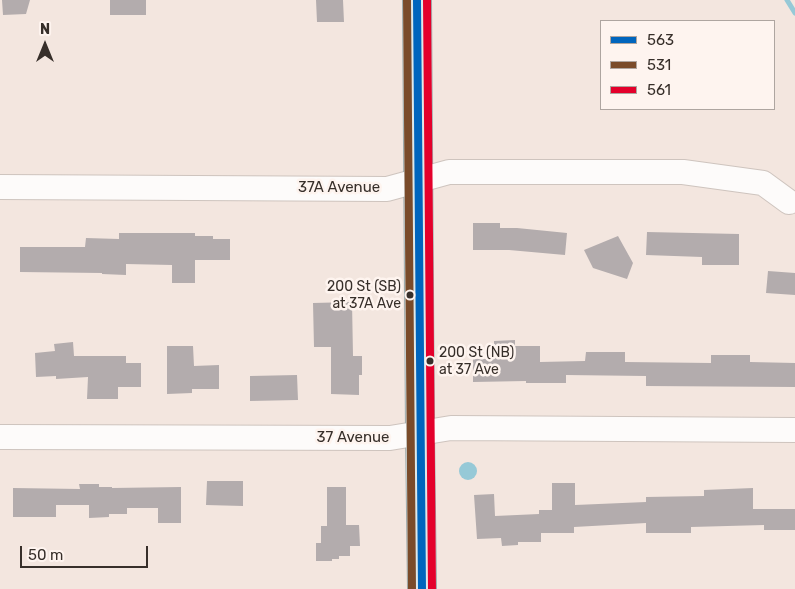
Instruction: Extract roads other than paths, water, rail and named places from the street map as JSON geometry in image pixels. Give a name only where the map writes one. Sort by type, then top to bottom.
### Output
[{"type":"main road","points":[[416,0],[422,589]]},
{"type":"street","name":"37A Avenue","points":[[0,187],[387,189],[449,172],[683,172],[763,183],[789,202]]},
{"type":"street","name":"37 Avenue","points":[[0,437],[390,438],[451,428],[795,430]]},
{"type":"water","points":[[464,462],[472,462],[477,467],[475,478],[464,480],[459,475],[459,467]]},
{"type":"waterway","points":[[787,0],[795,13]]},
{"type":"place","name":"200 St (SB) at 37A Ave","points":[[410,295]]},
{"type":"place","name":"200 St (NB) at 37 Ave","points":[[430,361]]}]
